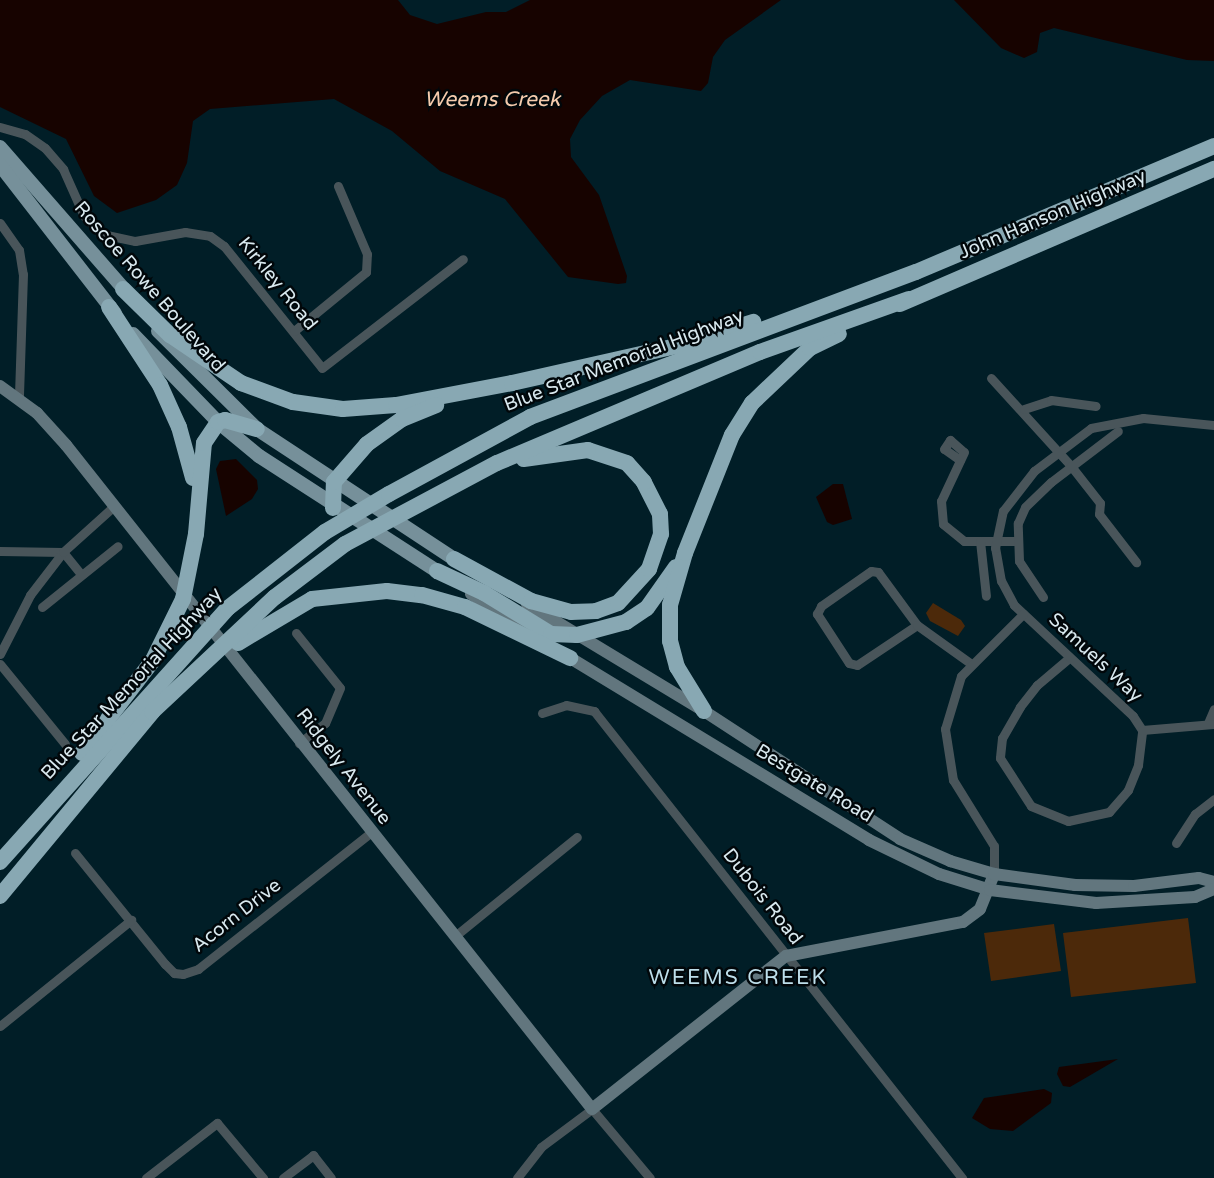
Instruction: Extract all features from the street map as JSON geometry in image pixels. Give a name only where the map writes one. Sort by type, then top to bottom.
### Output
[{"type":"highway","name":"John Hanson Highway","points":[[916,272],[1214,146]]},
{"type":"highway","name":"John Hanson Highway","points":[[909,299],[1214,169]]},
{"type":"highway","points":[[123,289],[202,359],[241,383],[293,402],[366,409],[512,383],[681,345],[916,272]]},
{"type":"highway","name":"Blue Star Memorial Highway","points":[[0,862],[228,608],[325,532],[530,417],[916,272]]},
{"type":"highway","points":[[704,711],[677,667],[670,640],[670,605],[685,553],[732,435],[778,374],[810,348],[909,299]]},
{"type":"highway","name":"Blue Star Memorial Highway","points":[[0,896],[186,677],[275,597],[345,544],[409,507],[497,463],[760,352],[909,299]]},
{"type":"highway","points":[[109,307],[159,385],[179,426],[199,504]]},
{"type":"highway","points":[[333,508],[334,482],[367,444],[402,419],[512,383]]},
{"type":"highway","points":[[18,839],[163,641],[183,599],[199,504],[199,463],[204,443],[218,422],[239,421],[257,429]]},
{"type":"highway","points":[[454,559],[531,601],[571,612],[596,611],[618,603],[649,569],[661,534],[660,514],[644,482],[626,463],[588,450],[497,463]]},
{"type":"highway","points":[[437,571],[484,593],[551,634],[578,635],[626,622],[647,608],[685,553]]},
{"type":"highway","points":[[42,845],[203,671],[255,629],[312,599],[387,591],[422,595],[465,607],[570,658]]},
{"type":"main road","name":"Roscoe Rowe Boulevard","points":[[0,146],[192,369],[257,429],[454,559]]},
{"type":"main road","name":"Roscoe Rowe Boulevard","points":[[0,165],[109,307],[218,422],[333,508],[437,571]]},
{"type":"main road","name":"Ridgely Avenue","points":[[0,386],[19,397],[52,429],[370,833],[592,1109]]},
{"type":"main road","name":"Bestgate Road","points":[[454,559],[704,711],[900,839],[994,874],[1075,885],[1134,886],[1199,878],[1214,882]]},
{"type":"main road","name":"Bestgate Road","points":[[437,571],[570,658],[869,840],[939,874],[990,890],[1096,903],[1195,897],[1214,889]]},
{"type":"main road","points":[[592,1109],[786,956],[944,929],[980,909],[990,890],[994,874]]},
{"type":"street","name":"Kirkley Road","points":[[0,127],[24,134],[45,148],[63,169],[84,216],[102,234],[126,241],[185,232],[210,236],[238,259],[322,368],[463,259]]},
{"type":"street","points":[[294,331],[366,272],[368,254],[338,186]]},
{"type":"street","points":[[0,223],[19,250],[23,274],[19,397]]},
{"type":"street","points":[[991,378],[1024,410],[1071,466],[1100,503],[1099,514],[1136,562]]},
{"type":"street","points":[[1024,410],[1051,400],[1096,406]]},
{"type":"street","points":[[996,541],[1011,496],[1058,452],[1091,428],[1124,418],[1214,425]]},
{"type":"street","points":[[1043,597],[1025,574],[1016,541],[1025,508],[1071,466],[1118,431]]},
{"type":"street","points":[[961,460],[941,501],[940,516],[953,535],[980,541],[1016,541]]},
{"type":"street","points":[[0,654],[30,596],[63,552],[114,507]]},
{"type":"street","points":[[980,541],[986,596]]},
{"type":"street","name":"Samuels Way","points":[[996,541],[1001,581],[1023,614],[1133,716],[1142,730]]},
{"type":"street","points":[[42,607],[81,573],[118,546]]},
{"type":"street","points":[[0,551],[63,552],[81,573]]},
{"type":"street","points":[[917,625],[857,665],[849,663],[817,614],[821,606],[871,571],[885,579],[917,625],[970,663]]},
{"type":"street","points":[[994,874],[990,838],[962,800],[946,750],[950,703],[970,663],[1023,614]]},
{"type":"street","points":[[296,632],[340,688],[325,723],[299,743]]},
{"type":"street","points":[[1069,658],[1037,685],[1020,707],[1000,748],[1002,768],[1031,806],[1068,821],[1109,812],[1128,790],[1138,765],[1142,730],[1211,723],[1214,709]]},
{"type":"street","points":[[0,664],[65,744]]},
{"type":"street","name":"Dubois Road","points":[[542,713],[566,705],[594,711],[962,1178]]},
{"type":"street","points":[[1176,843],[1195,814],[1214,799]]},
{"type":"street","name":"Acorn Drive","points":[[131,920],[174,973],[191,972],[370,833]]},
{"type":"street","points":[[454,936],[577,838]]},
{"type":"street","points":[[0,1026],[131,920],[75,853]]},
{"type":"street","points":[[517,1178],[541,1147],[592,1109]]},
{"type":"street","name":"Ridgely Avenue","points":[[592,1109],[650,1178]]},
{"type":"street","points":[[146,1178],[217,1123],[263,1178]]},
{"type":"street","points":[[283,1178],[313,1155],[331,1178]]},
{"type":"shaded area","points":[[933,603],[961,620],[965,626],[958,636],[930,621],[926,613]]},
{"type":"shaded area","points":[[1188,918],[1196,983],[1071,997],[1063,933]]},
{"type":"shaded area","points":[[1054,924],[1061,971],[991,981],[984,933]]},
{"type":"water","name":"Weems Creek","points":[[0,0],[398,0],[410,15],[437,24],[486,12],[506,12],[530,0],[781,0],[725,40],[713,57],[708,83],[701,91],[630,80],[602,96],[580,120],[570,139],[571,157],[599,195],[627,276],[626,283],[618,284],[568,277],[505,199],[440,171],[392,131],[334,99],[210,109],[193,121],[187,163],[177,185],[156,200],[117,213],[94,196],[66,139],[0,107]]},
{"type":"water","points":[[954,0],[1214,0],[1214,61],[1187,60],[1054,28],[1040,33],[1037,52],[1024,58],[1001,48]]},
{"type":"water","points":[[236,459],[257,480],[258,489],[252,499],[226,516],[216,469],[220,461]]},
{"type":"water","points":[[833,484],[843,484],[852,519],[833,525],[827,522],[816,497]]},
{"type":"water","points":[[1118,1059],[1070,1087],[1063,1086],[1057,1074],[1059,1067]]},
{"type":"water","points":[[1044,1089],[1052,1093],[1051,1103],[1013,1131],[990,1129],[972,1118],[984,1098]]},
{"type":"district","name":"WEEMS CREEK","points":[[738,978]]}]
